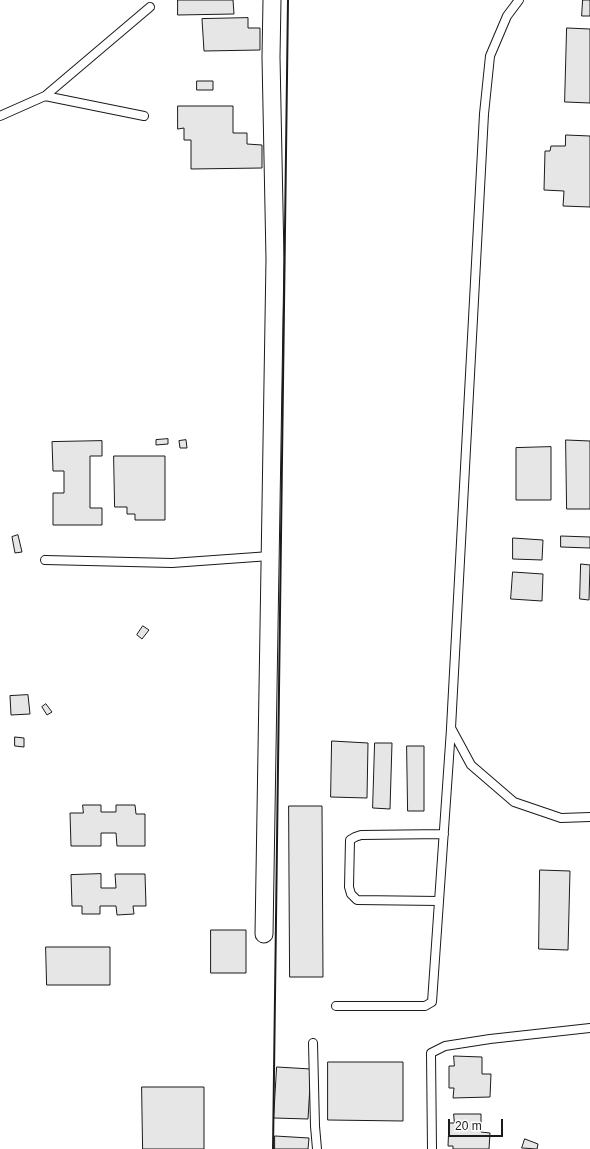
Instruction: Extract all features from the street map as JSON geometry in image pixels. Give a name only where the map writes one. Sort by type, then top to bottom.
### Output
[{"type":"street","points":[[264,934],[275,259],[271,56],[272,0]]},
{"type":"lane","points":[[336,1006],[425,1006],[432,1002],[451,728],[484,114],[490,56],[507,16],[519,0]]},
{"type":"lane","points":[[0,116],[45,96],[150,7]]},
{"type":"lane","points":[[45,96],[144,116]]},
{"type":"lane","points":[[45,560],[172,563],[270,556]]},
{"type":"lane","points":[[451,728],[472,765],[514,802],[561,818],[590,818]]},
{"type":"lane","points":[[439,901],[357,900],[349,887],[350,840],[361,835],[444,834]]},
{"type":"lane","points":[[432,1149],[431,1053],[445,1046],[490,1039],[590,1028]]},
{"type":"lane","points":[[313,1043],[314,1126],[316,1149]]},
{"type":"building","points":[[178,0],[233,0],[234,14],[178,15]]},
{"type":"building","points":[[583,0],[590,0],[590,16],[582,16]]},
{"type":"building","points":[[248,18],[248,28],[260,28],[260,50],[204,51],[202,19]]},
{"type":"building","points":[[567,28],[590,29],[590,103],[565,102]]},
{"type":"building","points":[[197,81],[213,81],[213,90],[197,90]]},
{"type":"building","points":[[178,106],[233,106],[233,133],[247,133],[247,144],[262,145],[262,168],[191,169],[191,140],[184,140],[184,128],[178,129]]},
{"type":"building","points":[[566,135],[590,136],[590,207],[563,206],[564,191],[544,190],[545,151],[550,151],[551,146],[565,146]]},
{"type":"building","points":[[168,439],[168,444],[156,445],[156,440]]},
{"type":"building","points":[[186,440],[187,448],[180,448],[179,441]]},
{"type":"building","points":[[566,440],[590,441],[590,509],[567,509]]},
{"type":"building","points":[[102,441],[102,456],[90,456],[90,508],[102,508],[102,525],[53,525],[53,493],[64,493],[64,471],[53,471],[52,442]]},
{"type":"building","points":[[551,447],[551,500],[516,500],[516,448]]},
{"type":"building","points":[[114,456],[165,456],[165,520],[135,520],[135,514],[127,514],[127,507],[115,507]]},
{"type":"building","points":[[18,535],[22,552],[15,553],[12,537]]},
{"type":"building","points":[[561,536],[590,537],[590,548],[561,547]]},
{"type":"building","points":[[513,538],[543,540],[542,560],[513,559]]},
{"type":"building","points":[[581,564],[590,565],[589,600],[580,599]]},
{"type":"building","points":[[513,572],[543,574],[542,601],[511,599]]},
{"type":"building","points":[[143,626],[149,630],[142,639],[137,635]]},
{"type":"building","points":[[28,695],[30,714],[11,715],[10,696]]},
{"type":"building","points":[[46,704],[52,712],[47,715],[42,707]]},
{"type":"building","points":[[15,737],[24,738],[24,747],[15,746]]},
{"type":"building","points":[[332,741],[368,743],[367,798],[331,797]]},
{"type":"building","points":[[375,743],[392,743],[390,809],[373,808]]},
{"type":"building","points":[[407,746],[424,746],[424,811],[408,811]]},
{"type":"building","points":[[83,805],[101,805],[101,812],[116,812],[116,805],[135,805],[136,814],[145,814],[145,846],[117,846],[116,833],[101,833],[101,846],[71,846],[70,813],[83,813]]},
{"type":"building","points":[[289,806],[322,806],[323,977],[290,977]]},
{"type":"building","points":[[540,870],[570,871],[568,950],[539,949]]},
{"type":"building","points":[[101,874],[101,888],[116,888],[115,874],[145,874],[146,906],[133,906],[134,914],[117,915],[116,906],[100,906],[100,914],[82,914],[82,906],[72,906],[71,875]]},
{"type":"building","points":[[211,930],[246,930],[246,973],[211,973]]},
{"type":"building","points":[[46,947],[110,947],[110,985],[47,985]]},
{"type":"building","points":[[454,1056],[482,1057],[482,1074],[491,1074],[490,1097],[453,1098],[454,1088],[449,1088],[449,1066],[454,1066]]},
{"type":"building","points":[[328,1062],[403,1062],[403,1121],[328,1120]]},
{"type":"building","points":[[277,1067],[311,1069],[308,1119],[274,1118]]},
{"type":"building","points":[[142,1087],[204,1087],[204,1149],[143,1149]]},
{"type":"building","points":[[454,1114],[481,1114],[481,1132],[490,1133],[489,1149],[453,1149],[453,1146],[448,1146],[449,1123],[454,1123]]},
{"type":"building","points":[[275,1136],[309,1138],[308,1149],[275,1149]]},
{"type":"building","points":[[525,1139],[538,1144],[537,1149],[522,1148]]},
{"type":"wall","points":[[273,1149],[288,0]]}]
